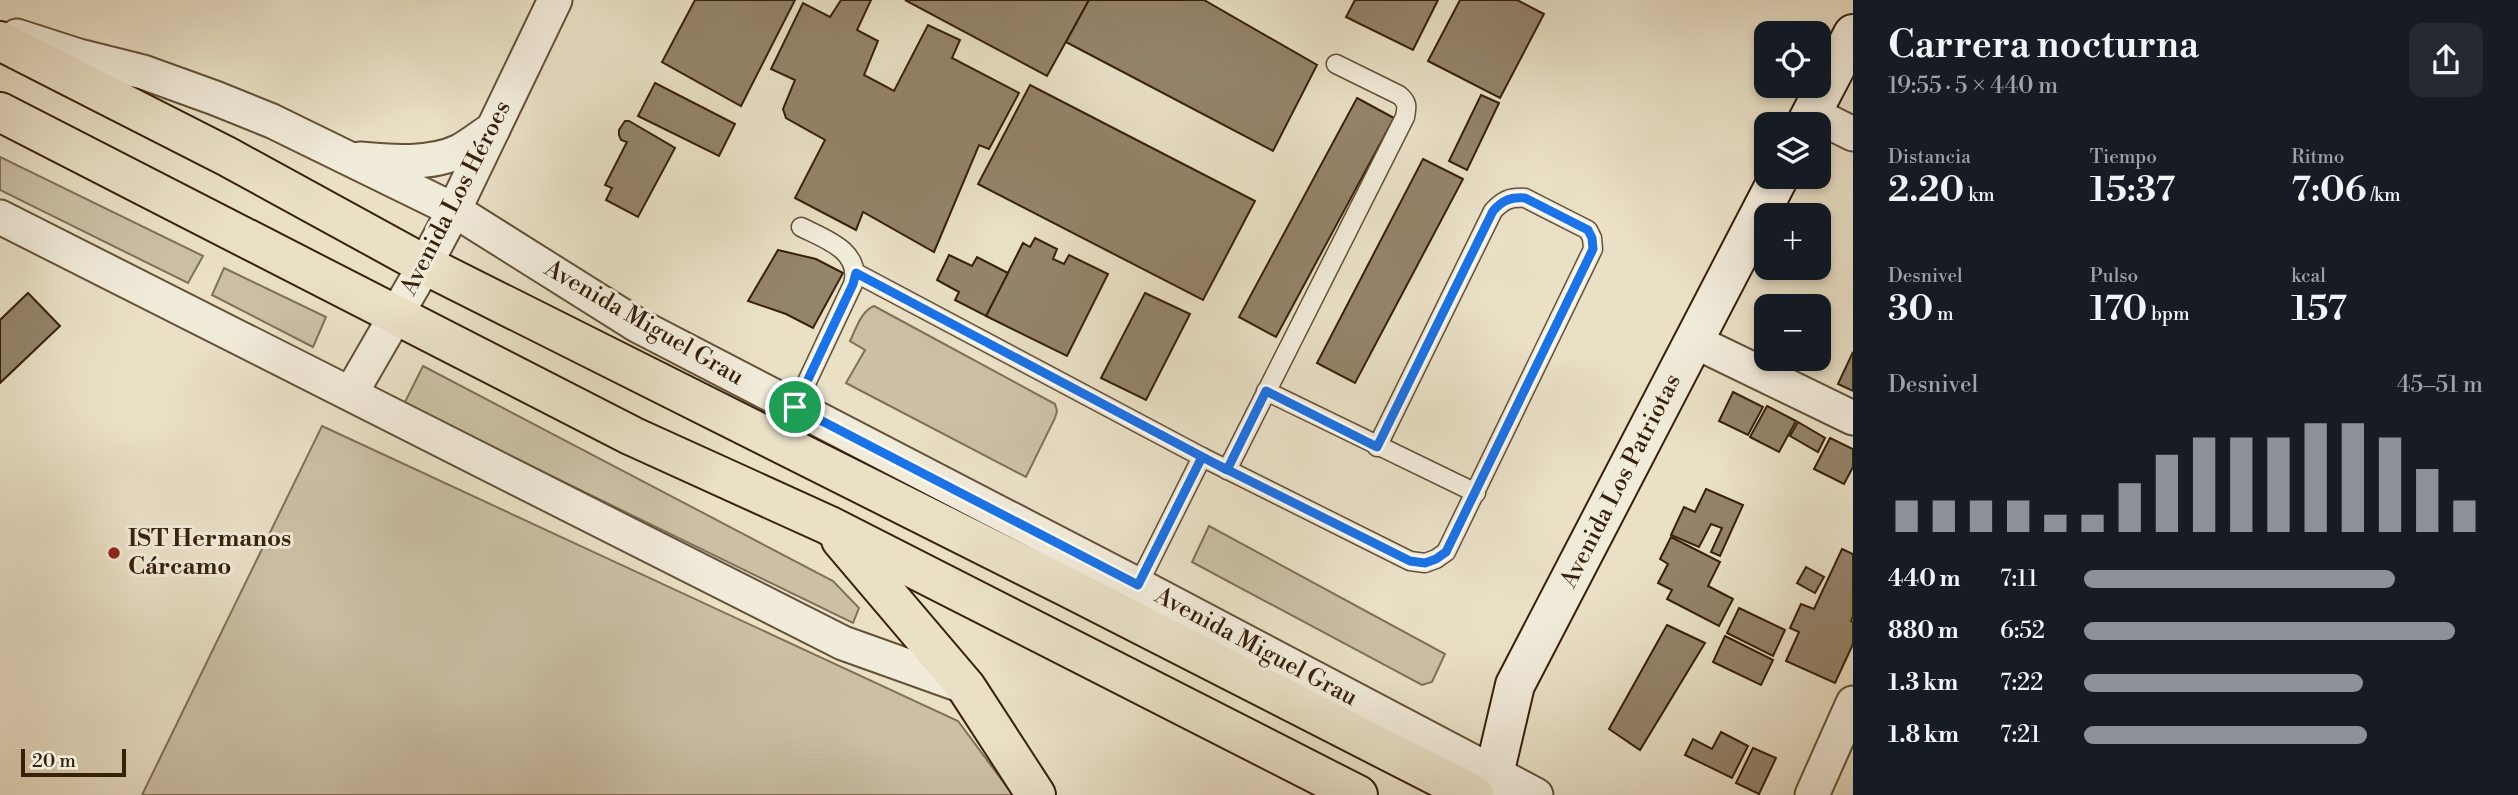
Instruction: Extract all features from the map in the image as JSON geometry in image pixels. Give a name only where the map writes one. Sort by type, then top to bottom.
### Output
[{"type":"highway","name":"Avenida Miguel Grau","points":[[0,41],[228,156],[425,265],[1056,582],[1489,788]]},
{"type":"highway","points":[[0,112],[632,436],[828,525],[1358,795]]},
{"type":"highway","points":[[828,525],[966,687],[1036,795]]},
{"type":"street","name":"Avenida Los Héroes","points":[[351,393],[454,210],[555,0]]},
{"type":"street","name":"Avenida Miguel Grau","points":[[0,31],[79,56],[143,72],[215,98],[272,121],[454,210],[637,325],[1138,585],[1489,788]]},
{"type":"street","points":[[1813,112],[1853,34]]},
{"type":"street","points":[[1831,126],[1853,134]]},
{"type":"street","points":[[348,158],[381,161],[422,160],[446,156],[461,150],[493,129]]},
{"type":"street","name":"Avenida Los Patriotas","points":[[1489,788],[1516,685],[1773,189]]},
{"type":"street","points":[[0,218],[843,643],[966,687]]},
{"type":"street","points":[[1694,341],[1853,418]]},
{"type":"street","points":[[1812,795],[1853,703]]},
{"type":"street","points":[[1489,788],[1536,795]]},
{"type":"lane","points":[[1227,470],[1405,117],[1405,100],[1399,95],[1336,64]]},
{"type":"lane","points":[[856,273],[1227,470],[1410,561],[1425,563],[1446,552],[1476,493],[1593,249],[1588,230],[1525,198],[1503,200],[1493,211],[1377,447]]},
{"type":"lane","points":[[795,407],[856,273],[854,263],[838,247],[801,227]]},
{"type":"lane","points":[[1266,391],[1476,493]]},
{"type":"lane","points":[[1138,585],[1202,457]]},
{"type":"shaded area","points":[[0,157],[203,256],[188,283],[0,190]]},
{"type":"shaded area","points":[[224,268],[326,317],[313,347],[212,295]]},
{"type":"shaded area","points":[[874,306],[1055,404],[1055,418],[1026,477],[846,383],[865,350],[850,341],[862,316]]},
{"type":"shaded area","points":[[423,366],[833,581],[859,608],[853,623],[404,404]]},
{"type":"shaded area","points":[[322,426],[958,721],[1013,795],[142,795]]},
{"type":"shaded area","points":[[1209,526],[1445,654],[1432,682],[1422,685],[1192,562]]},
{"type":"building","points":[[695,0],[795,0],[741,106],[662,62]]},
{"type":"building","points":[[841,0],[871,0],[857,30],[878,41],[864,75],[894,91],[928,25],[960,40],[952,58],[1019,93],[989,149],[979,145],[934,252],[863,212],[856,230],[795,198],[825,140],[786,118],[783,109],[795,80],[771,69],[803,3],[830,17]]},
{"type":"building","points":[[905,0],[1089,0],[1047,76]]},
{"type":"building","points":[[1089,0],[1204,0],[1317,65],[1273,151],[1066,42]]},
{"type":"building","points":[[1355,0],[1438,0],[1413,50],[1346,17]]},
{"type":"building","points":[[1460,0],[1517,0],[1544,14],[1500,98],[1428,61]]},
{"type":"building","points":[[655,83],[735,124],[719,156],[638,116]]},
{"type":"building","points":[[1030,85],[1255,201],[1203,300],[978,184]]},
{"type":"building","points":[[1481,95],[1499,103],[1467,170],[1449,161]]},
{"type":"building","points":[[1357,98],[1394,118],[1276,337],[1239,317]]},
{"type":"building","points":[[625,121],[675,148],[638,217],[606,200],[612,188],[605,185],[627,142],[621,140],[619,135]]},
{"type":"building","points":[[1423,159],[1463,179],[1355,383],[1317,363]]},
{"type":"building","points":[[1035,238],[1057,249],[1053,259],[1064,264],[1069,255],[1108,274],[1067,356],[986,316],[1023,243],[1030,247]]},
{"type":"building","points":[[778,250],[816,259],[843,273],[813,328],[786,314],[748,301]]},
{"type":"building","points":[[949,255],[972,266],[977,257],[1008,273],[986,316],[955,300],[959,292],[937,280]]},
{"type":"building","points":[[28,293],[60,326],[0,383],[0,320]]},
{"type":"building","points":[[1145,293],[1190,314],[1146,400],[1101,378]]},
{"type":"building","points":[[1853,352],[1853,391],[1838,384]]},
{"type":"building","points":[[1733,392],[1763,407],[1748,435],[1719,421]]},
{"type":"building","points":[[1767,406],[1796,421],[1779,452],[1750,437]]},
{"type":"building","points":[[1798,422],[1825,438],[1818,452],[1790,436]]},
{"type":"building","points":[[1830,438],[1853,449],[1853,467],[1844,484],[1814,469]]},
{"type":"building","points":[[1706,489],[1743,505],[1720,556],[1711,552],[1722,528],[1711,524],[1699,547],[1671,535],[1684,507],[1695,512]]},
{"type":"building","points":[[1671,537],[1720,562],[1708,586],[1733,599],[1719,626],[1667,599],[1672,590],[1658,583],[1668,564],[1660,559]]},
{"type":"building","points":[[1842,549],[1853,554],[1853,644],[1835,683],[1786,661],[1799,632],[1790,628],[1801,604],[1814,609]]},
{"type":"building","points":[[1806,567],[1824,577],[1815,593],[1797,583]]},
{"type":"building","points":[[1739,608],[1785,630],[1773,656],[1727,633]]},
{"type":"building","points":[[1667,625],[1705,643],[1640,750],[1609,729]]},
{"type":"building","points":[[1725,636],[1773,660],[1761,685],[1713,662]]},
{"type":"building","points":[[1721,732],[1748,746],[1732,778],[1685,755],[1693,739],[1712,749]]},
{"type":"building","points":[[1753,748],[1776,758],[1759,794],[1736,783]]},
{"type":"place","name":"IST Hermanos Cárcamo","points":[[114,553]]},
{"type":"route","points":[[795,407],[856,273],[1202,457],[1227,470],[1266,391],[1377,447],[1493,211],[1503,200],[1525,198],[1588,230],[1592,238],[1593,249],[1446,552],[1425,563],[1410,561],[1202,457],[1138,585],[795,407]]}]
